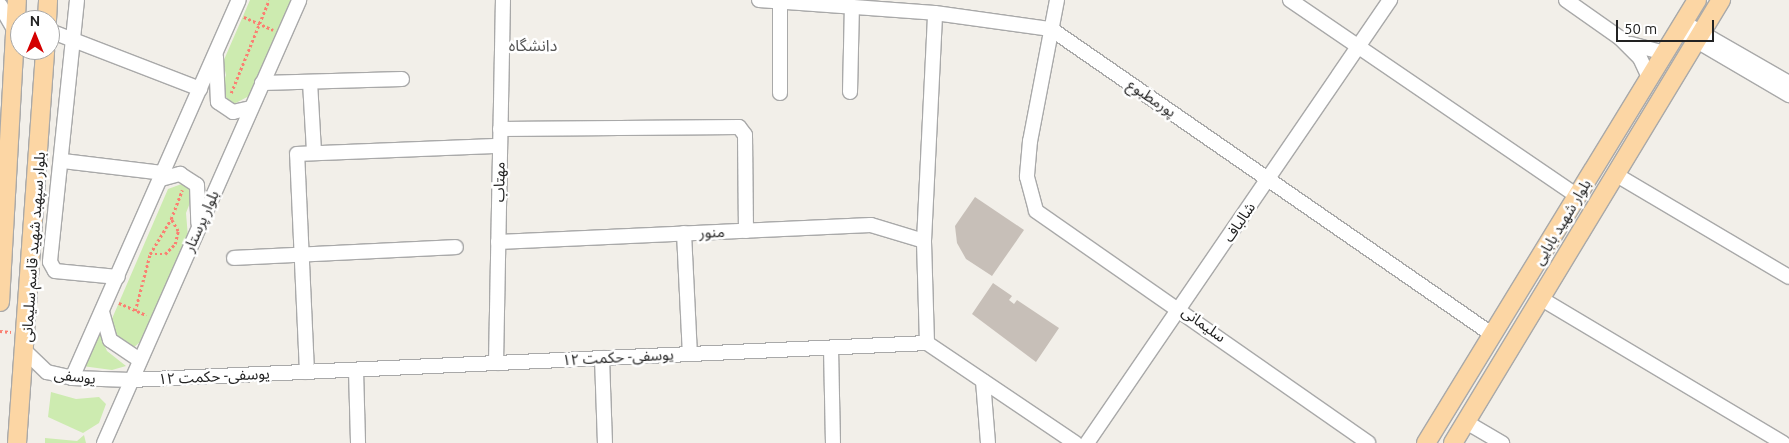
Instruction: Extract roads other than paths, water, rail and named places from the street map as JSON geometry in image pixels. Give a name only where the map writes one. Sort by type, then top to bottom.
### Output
[{"type":"main road","name":"بلوار شهید بابایی","points":[[1426,443],[1697,0]]},
{"type":"main road","name":"بلوار شهید بابایی","points":[[1453,443],[1721,0]]},
{"type":"main road","name":"بلوار سپهبد شهید قاسم سلیمانی","points":[[0,302],[13,60]]},
{"type":"main road","name":"بلوار سپهبد شهید قاسم سلیمانی","points":[[17,443],[26,352],[44,60]]},
{"type":"street","points":[[77,0],[63,161],[50,262],[55,271],[118,277]]},
{"type":"street","name":"بلوار پرستار","points":[[104,443],[299,0]]},
{"type":"street","name":"مهتاب","points":[[496,363],[503,0]]},
{"type":"street","name":"پورمطبوع","points":[[759,0],[935,13],[1051,29],[1269,178],[1493,335]]},
{"type":"street","points":[[1051,29],[1057,0]]},
{"type":"street","points":[[1290,0],[1577,196]]},
{"type":"street","name":"شالباف","points":[[1087,443],[1390,0]]},
{"type":"street","points":[[1566,0],[1620,38],[1646,51],[1664,54]]},
{"type":"street","points":[[780,2],[780,94]]},
{"type":"street","points":[[0,6],[10,23]]},
{"type":"street","points":[[72,378],[109,298],[236,6]]},
{"type":"street","points":[[850,92],[852,7]]},
{"type":"street","points":[[935,13],[924,240],[927,343],[1075,443]]},
{"type":"street","points":[[1681,26],[1789,95]]},
{"type":"street","name":"سلیمانی","points":[[1051,29],[1027,177],[1036,211],[1180,307],[1368,443]]},
{"type":"street","points":[[60,35],[200,89]]},
{"type":"street","points":[[1699,37],[1789,83]]},
{"type":"street","points":[[1620,38],[1640,58],[1649,77]]},
{"type":"street","points":[[216,54],[218,102],[233,112],[251,108]]},
{"type":"street","points":[[262,83],[402,79]]},
{"type":"street","points":[[310,82],[314,152]]},
{"type":"street","points":[[500,129],[740,127],[745,135],[746,231]]},
{"type":"street","points":[[307,372],[300,254],[297,154],[500,146]]},
{"type":"street","points":[[63,161],[162,176],[187,176],[199,192],[197,231]]},
{"type":"street","points":[[1615,174],[1789,277]]},
{"type":"street","name":"منور","points":[[498,242],[871,225],[924,240]]},
{"type":"street","points":[[684,233],[690,354]]},
{"type":"street","points":[[234,258],[456,247]]},
{"type":"street","points":[[1540,298],[1783,443]]},
{"type":"street","points":[[102,312],[110,340],[140,360]]},
{"type":"street","name":"یوسفی- حکمت ۱۲","points":[[131,380],[927,343]]},
{"type":"street","points":[[831,348],[833,443]]},
{"type":"street","name":"یوسفی","points":[[26,352],[47,372],[72,378],[131,380]]},
{"type":"street","points":[[602,358],[605,443]]},
{"type":"street","points":[[356,370],[358,443]]},
{"type":"street","points":[[983,381],[988,443]]},
{"type":"street","points":[[1466,422],[1502,443]]},
{"type":"district","name":"دانشگاه","points":[[533,45]]}]
